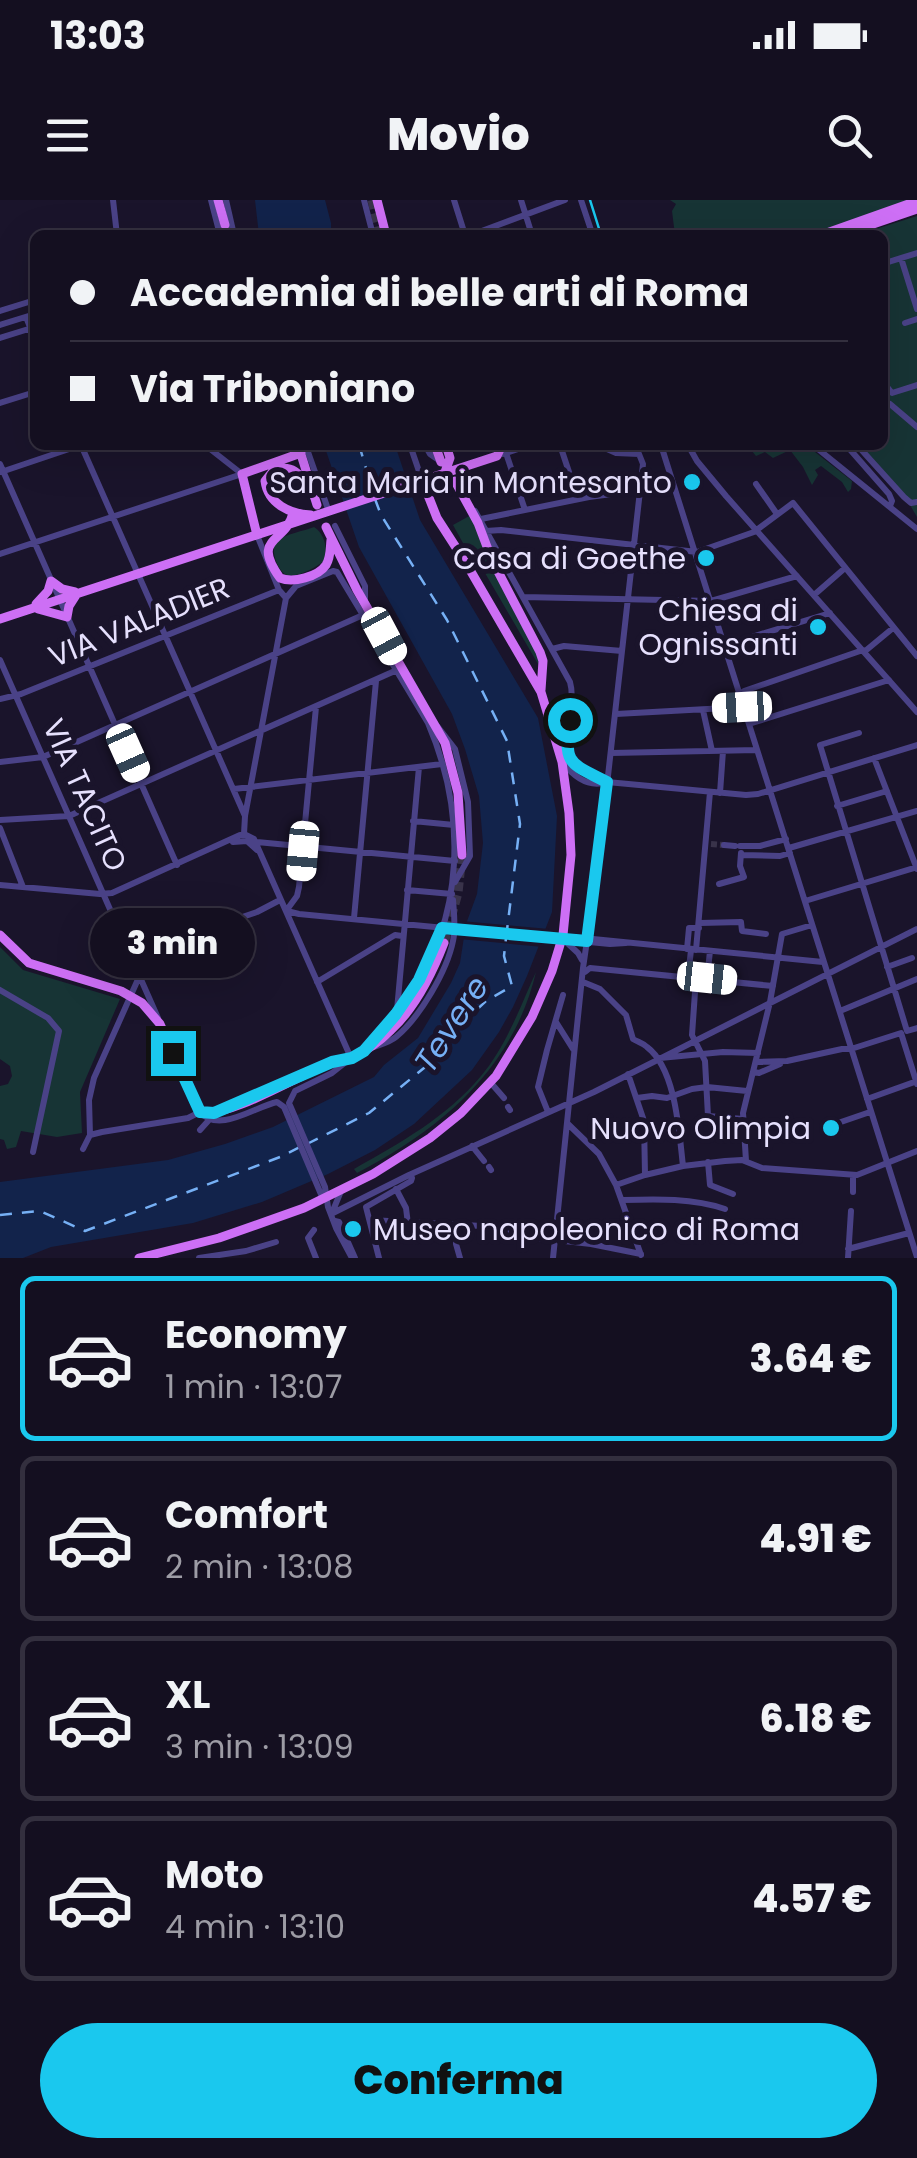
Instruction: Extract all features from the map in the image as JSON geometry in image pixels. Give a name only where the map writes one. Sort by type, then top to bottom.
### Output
[{"type":"main road","points":[[218,200],[222,230]]},
{"type":"main road","points":[[376,200],[385,230]]},
{"type":"main road","points":[[836,230],[917,201]]},
{"type":"main road","points":[[855,230],[917,209]]},
{"type":"main road","points":[[257,535],[242,474],[298,450]]},
{"type":"main road","points":[[300,450],[313,492]]},
{"type":"main road","points":[[438,450],[445,464]]},
{"type":"main road","points":[[445,464],[446,450]]},
{"type":"main road","points":[[0,619],[419,481],[445,464],[464,466],[503,450]]},
{"type":"main road","points":[[281,468],[294,470],[325,510],[293,513],[283,507],[267,492],[265,484],[271,472],[281,468]]},
{"type":"main road","points":[[455,480],[540,652],[541,692]]},
{"type":"main road","points":[[140,1258],[218,1238],[302,1208],[323,1193],[345,1189],[397,1160],[439,1132],[491,1082],[539,1003],[568,896],[571,845],[562,762],[541,692],[419,481]]},
{"type":"main road","points":[[293,513],[292,520],[270,542],[268,551],[276,572],[286,581],[294,581],[323,569],[330,557],[331,530],[398,669],[446,748],[461,824],[458,858]]},
{"type":"main road","points":[[33,608],[51,581],[78,593]]},
{"type":"main road","points":[[33,608],[68,617],[68,606],[78,593]]},
{"type":"main road","points":[[0,935],[29,963],[130,994],[148,1008],[160,1024],[200,1112],[214,1113],[364,1051],[391,1031],[408,1011],[444,943]]},
{"type":"street","points":[[113,200],[117,230]]},
{"type":"street","points":[[218,200],[232,230]]},
{"type":"street","points":[[454,200],[466,230]]},
{"type":"street","points":[[521,200],[531,230]]},
{"type":"street","points":[[482,230],[565,200]]},
{"type":"street","points":[[581,200],[591,230]]},
{"type":"street","points":[[366,202],[372,230]]},
{"type":"street","points":[[888,262],[917,253]]},
{"type":"street","points":[[901,258],[917,309]]},
{"type":"street","points":[[0,311],[30,302]]},
{"type":"street","points":[[0,325],[30,316]]},
{"type":"street","points":[[26,317],[30,323]]},
{"type":"street","points":[[905,323],[917,320]]},
{"type":"street","points":[[0,338],[30,329]]},
{"type":"street","points":[[917,385],[896,392],[889,406],[917,427]]},
{"type":"street","points":[[888,388],[896,392]]},
{"type":"street","points":[[0,404],[30,394]]},
{"type":"street","points":[[64,450],[1,469],[177,865]]},
{"type":"street","points":[[83,450],[245,816]]},
{"type":"street","points":[[211,450],[242,474]]},
{"type":"street","points":[[303,450],[308,452],[325,510]]},
{"type":"street","points":[[411,450],[419,481]]},
{"type":"street","points":[[428,450],[445,464]]},
{"type":"street","points":[[503,450],[525,510]]},
{"type":"street","points":[[562,450],[578,499]]},
{"type":"street","points":[[609,450],[638,450]]},
{"type":"street","points":[[664,450],[916,1252]]},
{"type":"street","points":[[691,450],[917,712]]},
{"type":"street","points":[[819,450],[917,529]]},
{"type":"street","points":[[850,450],[889,494],[890,506]]},
{"type":"street","points":[[865,450],[904,498],[917,502]]},
{"type":"street","points":[[553,1258],[642,490],[642,457],[633,452]]},
{"type":"street","points":[[0,554],[242,474]]},
{"type":"street","points":[[756,484],[777,514]]},
{"type":"street","points":[[481,519],[642,490]]},
{"type":"street","points":[[464,495],[568,679],[573,696],[567,752],[579,768],[607,782]]},
{"type":"street","points":[[486,531],[696,552],[756,530],[793,503],[917,656]]},
{"type":"street","points":[[491,517],[498,530]]},
{"type":"street","points":[[264,555],[264,543],[273,530]]},
{"type":"street","points":[[257,535],[286,598]]},
{"type":"street","points":[[814,595],[845,568]]},
{"type":"street","points":[[244,834],[286,598],[292,589],[335,571],[428,723],[442,764],[458,858],[442,928],[419,980],[364,1051]]},
{"type":"street","points":[[522,597],[712,601],[798,576]]},
{"type":"street","name":"VIA VALADIER","points":[[0,699],[16,696],[280,590]]},
{"type":"street","points":[[729,644],[830,613]]},
{"type":"street","points":[[0,762],[43,757],[363,615]]},
{"type":"street","points":[[744,691],[863,651],[893,628]]},
{"type":"street","points":[[552,649],[564,646],[622,651]]},
{"type":"street","name":"VIA TACITO","points":[[0,660],[160,1024]]},
{"type":"street","points":[[0,820],[69,816],[398,669]]},
{"type":"street","points":[[354,918],[376,680]]},
{"type":"street","points":[[752,723],[889,680]]},
{"type":"street","points":[[286,910],[299,891],[316,707]]},
{"type":"street","points":[[615,714],[744,707]]},
{"type":"street","points":[[703,710],[712,751]]},
{"type":"street","points":[[434,723],[455,748],[468,802],[470,856],[454,883]]},
{"type":"street","points":[[858,734],[820,745],[894,988],[916,1082],[866,1099]]},
{"type":"street","points":[[562,762],[570,772],[598,784],[746,795],[917,746]]},
{"type":"street","points":[[611,753],[757,750]]},
{"type":"street","points":[[720,793],[722,751]]},
{"type":"street","points":[[805,900],[917,868],[874,758]]},
{"type":"street","points":[[234,789],[442,764]]},
{"type":"street","points":[[396,1014],[418,768]]},
{"type":"street","points":[[837,806],[887,791]]},
{"type":"street","points":[[710,792],[699,926],[691,950],[692,1035],[703,1055],[708,1116],[742,1120]]},
{"type":"street","points":[[724,844],[740,851],[782,856],[844,832],[917,811]]},
{"type":"street","points":[[414,821],[454,824]]},
{"type":"street","points":[[0,828],[23,887]]},
{"type":"street","points":[[244,834],[256,842],[458,858]]},
{"type":"street","points":[[0,885],[116,892],[244,834]]},
{"type":"street","points":[[740,851],[786,839]]},
{"type":"street","points":[[225,843],[249,842],[263,859]]},
{"type":"street","points":[[256,842],[352,1058],[332,1073],[294,1091],[287,1107],[353,1258]]},
{"type":"street","points":[[703,884],[744,877],[740,851]]},
{"type":"street","points":[[407,890],[452,894]]},
{"type":"street","points":[[364,1051],[395,1038],[420,1010],[453,942],[452,894]]},
{"type":"street","points":[[153,958],[207,928],[280,900]]},
{"type":"street","points":[[286,910],[824,962]]},
{"type":"street","points":[[699,926],[741,922],[742,931],[766,934]]},
{"type":"street","points":[[746,1162],[742,1120],[777,958],[784,933],[812,925]]},
{"type":"street","points":[[335,1221],[356,1200],[569,1102],[917,929]]},
{"type":"street","points":[[317,982],[396,935],[402,936]]},
{"type":"street","points":[[557,938],[578,953],[587,966],[772,986]]},
{"type":"street","points":[[707,978],[710,952]]},
{"type":"street","points":[[887,967],[912,958]]},
{"type":"street","points":[[83,1150],[90,1136],[90,1094],[102,1057],[140,974]]},
{"type":"street","points":[[840,1011],[917,979]]},
{"type":"street","points":[[583,982],[598,987],[626,1015],[633,1038],[647,1046],[656,1058],[674,1096],[683,1166]]},
{"type":"street","points":[[0,990],[48,1018],[59,1038],[33,1152]]},
{"type":"street","points":[[548,1112],[538,1087],[563,995]]},
{"type":"street","points":[[555,1021],[575,1052]]},
{"type":"street","points":[[756,1062],[851,1049],[917,1028]]},
{"type":"street","points":[[656,1058],[758,1053]]},
{"type":"street","points":[[754,1072],[787,1060]]},
{"type":"street","points":[[628,1073],[644,1121],[645,1175]]},
{"type":"street","points":[[491,1082],[504,1098]]},
{"type":"street","points":[[637,1098],[667,1098],[707,1087],[747,1091]]},
{"type":"street","points":[[90,1136],[188,1118],[200,1112],[209,1120],[226,1120],[275,1102],[287,1107]]},
{"type":"street","points":[[839,1131],[838,1124],[870,1112]]},
{"type":"street","points":[[200,1130],[209,1120]]},
{"type":"street","points":[[567,1123],[598,1154],[616,1185],[641,1256]]},
{"type":"street","points":[[472,1146],[488,1166]]},
{"type":"street","points":[[616,1185],[683,1166],[742,1160],[762,1168],[853,1176],[917,1151]]},
{"type":"street","points":[[708,1162],[710,1186],[733,1194]]},
{"type":"street","points":[[379,1258],[366,1207],[412,1180],[409,1175]]},
{"type":"street","points":[[852,1192],[853,1176]]},
{"type":"street","points":[[345,1189],[346,1198],[356,1200]]},
{"type":"street","points":[[335,1221],[345,1189]]},
{"type":"street","points":[[396,1189],[406,1208],[408,1224]]},
{"type":"street","points":[[622,1200],[706,1203],[725,1209]]},
{"type":"street","points":[[851,1211],[848,1254],[909,1233]]},
{"type":"street","points":[[370,1220],[482,1226],[509,1231],[512,1236],[612,1247],[641,1256]]},
{"type":"street","points":[[456,1226],[460,1258]]},
{"type":"street","points":[[312,1231],[308,1240],[316,1258]]},
{"type":"street","points":[[199,1258],[247,1254],[276,1242]]},
{"type":"green space","points":[[670,200],[908,200],[832,230],[674,230],[672,211],[676,204]]},
{"type":"green space","points":[[917,216],[917,517],[903,493],[864,450],[888,450],[888,230],[873,230]]},
{"type":"green space","points":[[751,450],[790,450],[773,458],[765,452],[756,456]]},
{"type":"green space","points":[[790,450],[812,450],[852,481],[851,489],[848,492],[842,482],[821,466],[815,470],[818,475],[812,485]]},
{"type":"green space","points":[[471,515],[541,661],[538,664],[453,525]]},
{"type":"green space","points":[[314,527],[325,542],[324,561],[312,569],[287,575],[274,554],[277,541]]},
{"type":"green space","points":[[0,947],[23,970],[120,999],[80,1092],[82,1133],[57,1137],[21,1131],[16,1147],[7,1149],[0,1139],[0,1086],[8,1084],[12,1076],[10,1066],[0,1059]]},
{"type":"green space","points":[[536,972],[510,1038],[469,1092],[417,1137],[357,1173],[354,1169],[438,1117],[468,1091],[505,1040]]},
{"type":"water","points":[[255,200],[325,200],[331,230],[258,230]]},
{"type":"water","name":"Tevere","points":[[326,450],[397,450],[420,520],[538,718],[557,816],[552,912],[513,1007],[472,1070],[414,1124],[328,1174],[262,1202],[193,1223],[51,1247],[23,1258],[0,1258],[0,1182],[168,1160],[273,1127],[374,1077],[418,1038],[451,983],[460,963],[466,924],[477,894],[483,843],[479,796],[452,714],[359,547]]},
{"type":"pier","points":[[462,921],[549,929],[543,947],[459,939],[464,929]]},
{"type":"ferry route","points":[[361,450],[373,491]]},
{"type":"ferry route","points":[[375,499],[381,515],[447,620],[507,741],[520,824],[507,930]]},
{"type":"ferry route","points":[[307,1144],[369,1113],[441,1054],[486,1001],[512,986],[504,956],[506,938]]},
{"type":"ferry route","points":[[0,1215],[40,1211],[85,1231],[300,1147]]},
{"type":"tunnel","points":[[372,200],[379,230]]},
{"type":"tunnel","points":[[225,225],[226,230]]},
{"type":"tunnel","points":[[711,844],[724,845]]},
{"type":"tunnel","points":[[444,943],[458,893],[462,855]]},
{"type":"tram line","points":[[590,200],[599,230]]},
{"type":"place","name":"Santa Maria in Montesanto","points":[[692,482]]},
{"type":"place","name":"Casa di Goethe","points":[[706,558]]},
{"type":"place","name":"Chiesa di Ognissanti","points":[[818,627]]},
{"type":"place","name":"Nuovo Olimpia","points":[[831,1128]]},
{"type":"place","name":"Museo napoleonico di Roma","points":[[353,1229]]},
{"type":"route","points":[[173,1053],[200,1112],[214,1113],[364,1051],[411,994],[442,928],[587,941],[607,782],[574,764],[566,744],[570,720]]}]
